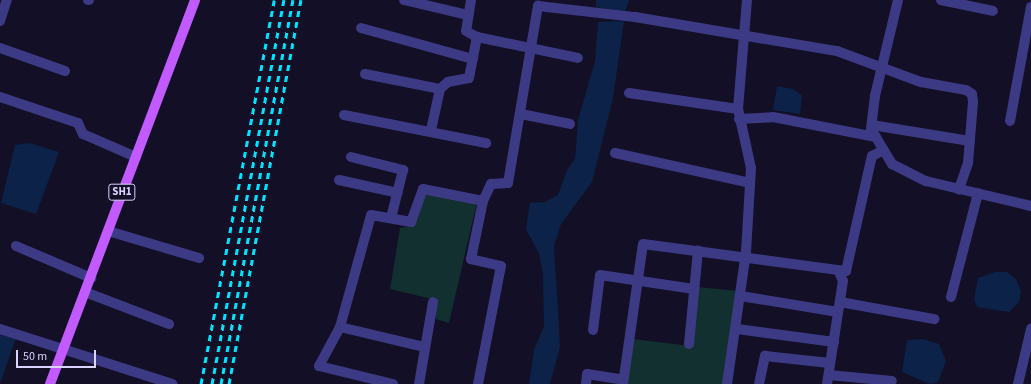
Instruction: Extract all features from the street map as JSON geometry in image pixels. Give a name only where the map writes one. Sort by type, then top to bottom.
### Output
[{"type":"main road","name":"SH1","points":[[50,384],[65,348],[195,0]]},
{"type":"street","points":[[0,21],[7,0]]},
{"type":"street","points":[[404,0],[468,15]]},
{"type":"street","points":[[471,0],[466,31],[477,37],[578,58]]},
{"type":"street","points":[[727,384],[737,329],[746,256],[751,168],[738,109],[742,35],[747,0]]},
{"type":"street","points":[[898,0],[882,66],[872,125],[876,137],[892,164],[926,181],[1031,206]]},
{"type":"street","points":[[941,0],[993,11]]},
{"type":"street","points":[[478,384],[501,266],[471,259],[483,201],[491,184],[508,183],[532,48],[538,3],[635,17],[837,51],[882,66],[921,82],[972,94],[968,162],[959,189]]},
{"type":"street","points":[[1010,121],[1031,7]]},
{"type":"street","points":[[360,28],[473,59]]},
{"type":"street","points":[[431,130],[440,89],[448,82],[469,78],[477,37]]},
{"type":"street","points":[[0,48],[65,72]]},
{"type":"street","points":[[365,74],[440,89]]},
{"type":"street","points":[[629,93],[738,109]]},
{"type":"street","points":[[0,97],[78,123],[83,134],[136,157]]},
{"type":"street","points":[[521,114],[570,124]]},
{"type":"street","points":[[344,115],[431,130],[486,143]]},
{"type":"street","points":[[739,119],[773,117],[876,137]]},
{"type":"street","points":[[872,125],[970,141]]},
{"type":"street","points":[[586,384],[587,374],[623,382],[643,244],[746,256],[846,271],[872,156],[884,150]]},
{"type":"street","points":[[615,153],[750,183]]},
{"type":"street","points":[[351,157],[404,170],[391,218]]},
{"type":"street","points":[[340,180],[398,193]]},
{"type":"street","points":[[392,384],[319,366],[340,327],[372,215],[411,222],[423,189],[483,201]]},
{"type":"street","points":[[951,296],[978,193]]},
{"type":"street","points":[[108,231],[199,258]]},
{"type":"street","points":[[16,246],[91,278]]},
{"type":"street","points":[[689,344],[698,250]]},
{"type":"street","points":[[838,270],[843,280],[828,379],[892,380]]},
{"type":"street","points":[[593,330],[600,275],[694,289]]},
{"type":"street","points":[[85,292],[169,324]]},
{"type":"street","points":[[741,296],[838,312]]},
{"type":"street","points":[[419,384],[424,347],[433,302]]},
{"type":"street","points":[[840,302],[934,319]]},
{"type":"street","points":[[340,327],[424,347]]},
{"type":"street","points":[[0,329],[65,348],[172,384]]},
{"type":"street","points":[[737,329],[834,342]]},
{"type":"street","points":[[1018,384],[1031,329]]},
{"type":"street","points":[[759,384],[765,356],[830,363]]},
{"type":"green space","points":[[427,193],[477,202],[449,323],[436,319],[436,300],[390,289],[400,228],[414,225]]},
{"type":"green space","points":[[697,287],[737,291],[723,384],[626,384],[633,339],[690,346]]},
{"type":"water","points":[[596,0],[629,0],[625,12],[596,7]]},
{"type":"water","points":[[624,21],[613,98],[592,182],[561,224],[554,246],[560,346],[550,384],[529,384],[534,350],[544,326],[543,274],[539,254],[526,229],[530,203],[545,202],[558,195],[567,170],[575,159],[578,120],[595,61],[598,22]]},
{"type":"water","points":[[777,86],[793,89],[802,95],[800,114],[773,110]]},
{"type":"water","points":[[30,143],[59,152],[36,214],[1,203],[15,145]]},
{"type":"water","points":[[995,272],[1007,272],[1016,279],[1021,291],[1019,302],[1009,312],[977,307],[974,299],[978,278]]},
{"type":"water","points":[[0,331],[17,335],[0,384]]},
{"type":"water","points":[[923,339],[939,344],[946,361],[938,382],[930,384],[902,372],[907,340]]},
{"type":"railway","points":[[201,384],[274,0]]},
{"type":"railway","points":[[212,384],[284,0]]},
{"type":"railway","points":[[221,384],[293,0]]},
{"type":"railway","points":[[229,384],[301,0]]}]
